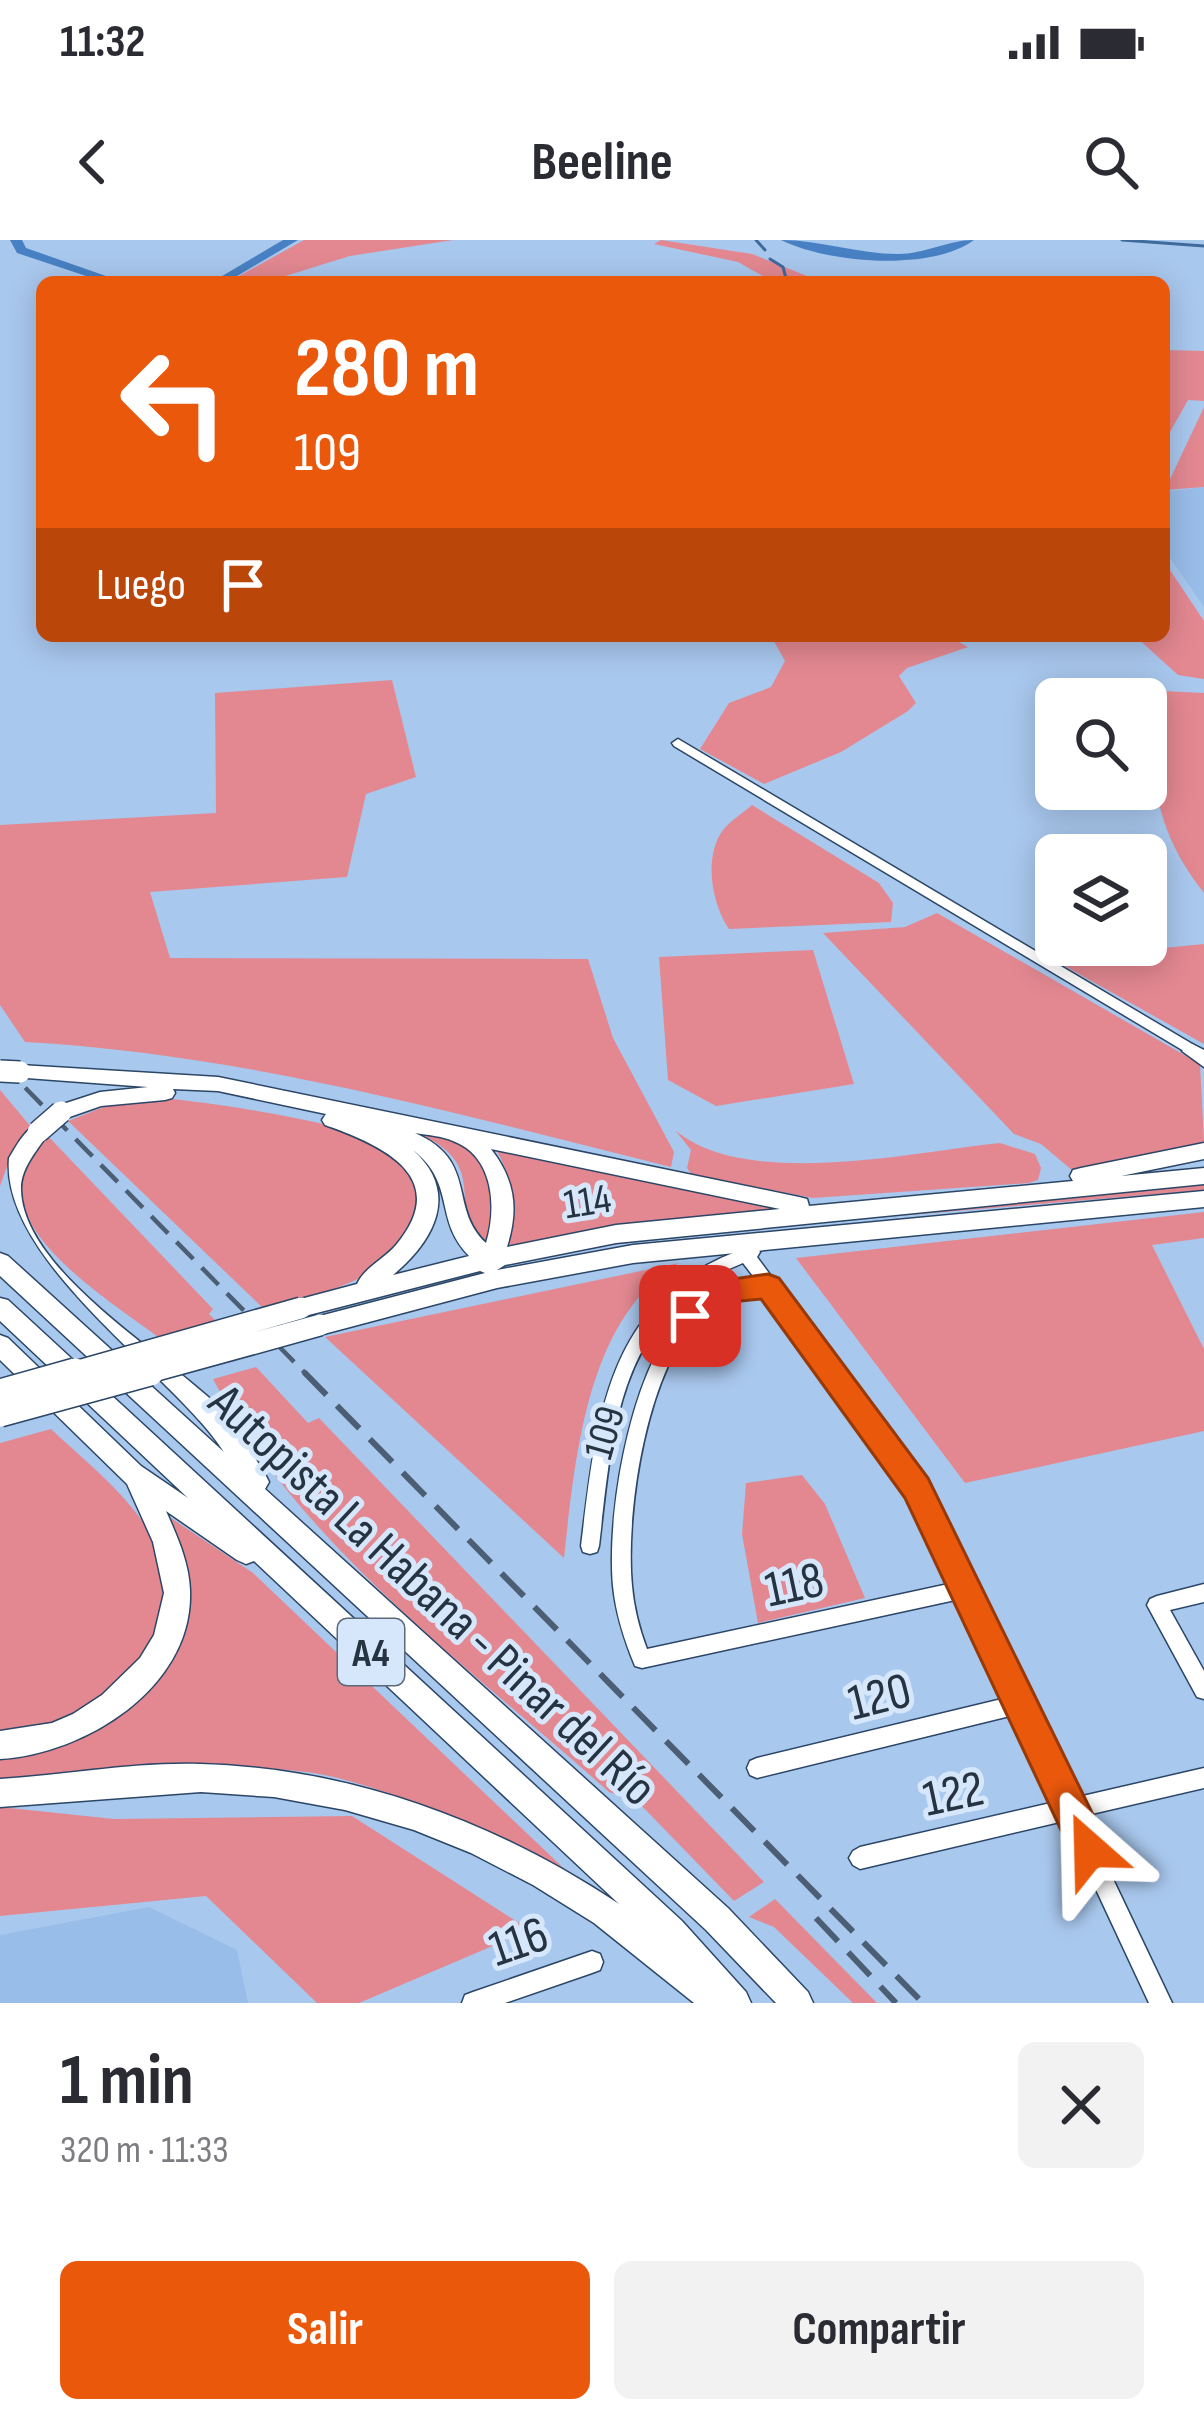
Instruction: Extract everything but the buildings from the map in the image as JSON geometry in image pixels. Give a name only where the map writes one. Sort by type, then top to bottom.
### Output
[{"type":"highway","points":[[10,1071],[218,1084],[732,1194],[830,1210]]},
{"type":"highway","points":[[272,1508],[212,1415],[68,1293],[13,1214],[10,1189],[19,1159],[38,1132],[61,1112],[100,1099],[181,1093],[388,1130],[439,1155],[455,1186],[460,1234],[469,1248],[491,1258],[532,1265],[633,1254]]},
{"type":"highway","points":[[325,1119],[400,1145],[428,1188],[428,1214],[413,1247],[344,1296]]},
{"type":"highway","points":[[384,1309],[477,1274],[491,1258],[503,1222],[504,1196],[490,1158],[462,1134]]},
{"type":"highway","points":[[992,1196],[1204,1151]]},
{"type":"highway","name":"114","points":[[0,1413],[310,1317],[344,1296],[491,1258],[616,1234],[1204,1176]]},
{"type":"highway","name":"114","points":[[0,1394],[310,1317],[384,1309],[497,1280],[633,1254],[1204,1199]]},
{"type":"highway","points":[[8,1269],[68,1293]]},
{"type":"highway","name":"Autopista La Habana - Pinar del Río","points":[[8,1269],[717,1919],[797,2003]]},
{"type":"highway","name":"Autopista La Habana - Pinar del Río","points":[[0,1307],[671,1933],[735,2003]]},
{"type":"highway","points":[[0,1345],[132,1474],[334,1617]]},
{"type":"highway","points":[[0,1745],[68,1734],[113,1706],[164,1652],[176,1610],[173,1559],[166,1534],[132,1474]]},
{"type":"highway","points":[[0,1793],[198,1778],[308,1786],[389,1805],[505,1853],[583,1895],[655,1944],[718,2003]]},
{"type":"street","points":[[678,743],[1200,1056]]},
{"type":"street","points":[[590,1546],[610,1413],[641,1332],[692,1277],[746,1254],[818,1235]]},
{"type":"street","points":[[746,1254],[917,1488],[1162,2003]]},
{"type":"street","name":"109","points":[[641,1659],[627,1636],[620,1551],[625,1488],[640,1424],[690,1316],[724,1290],[768,1286]]},
{"type":"street","name":"118","points":[[641,1659],[965,1589]]},
{"type":"street","points":[[1204,1592],[1157,1605],[1204,1690]]},
{"type":"street","name":"120","points":[[757,1768],[1021,1704]]},
{"type":"street","name":"122","points":[[860,1858],[1204,1778]]},
{"type":"street","name":"116","points":[[473,2003],[592,1962]]},
{"type":"shaded area","points":[[304,240],[453,240],[350,256],[285,276],[239,276]]},
{"type":"shaded area","points":[[661,240],[752,254],[807,276],[762,276],[738,262],[654,244]]},
{"type":"shaded area","points":[[1170,350],[1204,351],[1204,401],[1188,400],[1170,432]]},
{"type":"shaded area","points":[[1204,407],[1204,487],[1170,490],[1170,479]]},
{"type":"shaded area","points":[[1204,487],[1204,607],[1170,558],[1170,491]]},
{"type":"shaded area","points":[[1170,570],[1204,621],[1204,679],[1178,675],[1142,642],[1170,642]]},
{"type":"shaded area","points":[[774,642],[959,642],[968,647],[907,668],[899,676],[916,703],[908,711],[841,752],[764,784],[700,749],[729,703],[771,687],[785,661]]},
{"type":"shaded area","points":[[392,680],[416,777],[366,794],[347,877],[150,892],[170,958],[588,959],[613,1038],[674,1152],[671,1167],[431,1107],[270,1073],[189,1059],[25,1042],[0,1005],[0,825],[216,813],[215,693]]},
{"type":"shaded area","points":[[1167,691],[1204,693],[1204,893],[1178,854],[1161,810],[1167,810]]},
{"type":"shaded area","points":[[752,805],[879,883],[893,903],[891,922],[729,929],[714,894],[713,853],[723,830]]},
{"type":"shaded area","points":[[937,913],[1200,1064],[1204,1142],[1073,1171],[1041,1144],[1014,1134],[823,933],[905,927]]},
{"type":"shaded area","points":[[1204,944],[1204,1044],[1065,966],[1167,966],[1167,948]]},
{"type":"shaded area","points":[[813,950],[854,1084],[716,1106],[668,1080],[659,957]]},
{"type":"shaded area","points":[[0,1090],[32,1128],[13,1150],[0,1186]]},
{"type":"shaded area","points":[[150,1097],[236,1107],[367,1136],[385,1145],[406,1169],[416,1199],[412,1225],[400,1246],[362,1277],[264,1309],[68,1121],[109,1105]]},
{"type":"shaded area","points":[[411,1130],[458,1139],[481,1159],[493,1203],[484,1247],[467,1213],[464,1183],[452,1156]]},
{"type":"shaded area","points":[[675,1130],[705,1148],[743,1159],[831,1162],[1000,1143],[1035,1154],[1041,1168],[1038,1180],[1029,1183],[813,1198],[692,1175],[687,1168],[691,1150]]},
{"type":"shaded area","points":[[47,1135],[213,1309],[209,1314],[217,1322],[158,1337],[95,1291],[52,1251],[24,1207],[21,1185],[27,1164]]},
{"type":"shaded area","points":[[496,1149],[776,1209],[505,1248],[512,1197]]},
{"type":"shaded area","points":[[1204,1184],[1204,1190],[720,1231],[518,1257],[678,1232]]},
{"type":"shaded area","points":[[1204,1212],[1204,1238],[1152,1245],[1204,1349],[1204,1431],[965,1483],[796,1258]]},
{"type":"shaded area","points":[[679,1263],[648,1287],[623,1319],[605,1355],[581,1436],[564,1558],[325,1337]]},
{"type":"shaded area","points":[[256,1367],[308,1423],[319,1418],[764,1882],[734,1901],[638,1802],[609,1792],[446,1651],[340,1550],[249,1439],[213,1379]]},
{"type":"shaded area","points":[[51,1429],[140,1518],[160,1554],[166,1597],[162,1618],[143,1658],[97,1705],[63,1722],[0,1732],[0,1443]]},
{"type":"shaded area","points":[[802,1475],[825,1504],[865,1598],[758,1623],[742,1534],[746,1483]]},
{"type":"shaded area","points":[[162,1512],[253,1573],[576,1880],[437,1811],[310,1773],[223,1767],[0,1782],[0,1754],[171,1661],[185,1617],[188,1585],[181,1553]]},
{"type":"shaded area","points":[[0,1807],[114,1819],[352,1816],[530,1930],[359,2003],[317,2003],[206,1896],[0,1916]]},
{"type":"shaded area","points":[[775,1899],[877,2003],[853,2003],[774,1927],[749,1917]]},
{"type":"shaded area","points":[[149,1907],[237,1950],[248,2003],[0,2003],[0,1935]]},
{"type":"waterway","points":[[16,240],[21,250],[99,276]]},
{"type":"waterway","points":[[229,276],[292,240]]},
{"type":"waterway","points":[[756,240],[765,250]]},
{"type":"waterway","points":[[787,240],[902,258],[925,256],[968,240]]},
{"type":"waterway","points":[[1122,240],[1204,246]]},
{"type":"waterway","points":[[770,259],[783,267],[785,276]]},
{"type":"railway","points":[[0,1062],[307,1375]]},
{"type":"railway","points":[[304,1372],[923,2003]]},
{"type":"railway","points":[[816,1918],[896,2003]]},
{"type":"route","points":[[690,1316],[724,1290],[768,1286],[917,1488],[1090,1850]]}]
